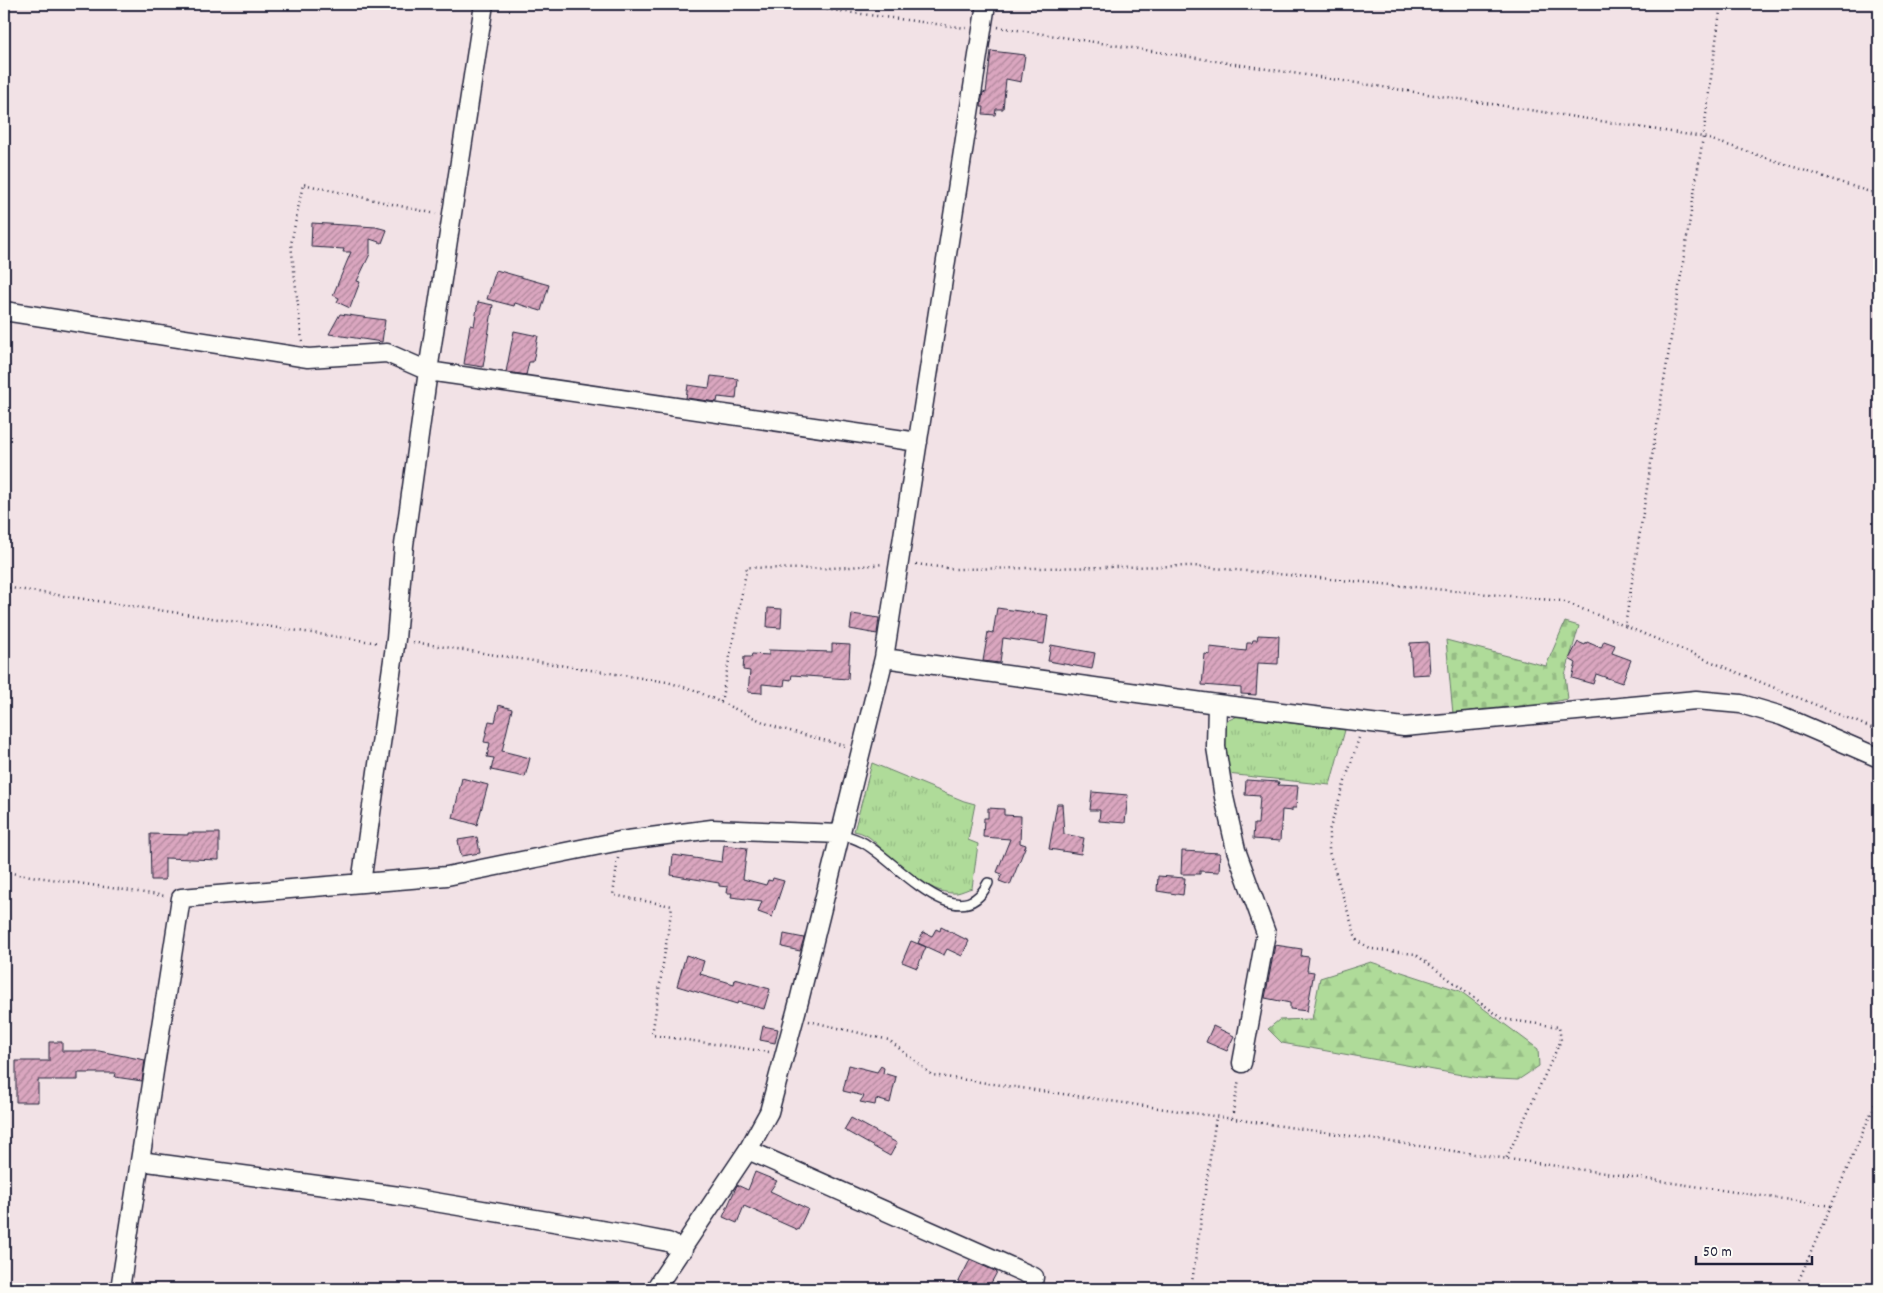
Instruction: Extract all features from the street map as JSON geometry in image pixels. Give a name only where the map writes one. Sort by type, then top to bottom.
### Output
[{"type":"street","points":[[361,883],[396,642],[404,546],[428,371],[484,4]]},
{"type":"street","points":[[655,1289],[683,1250],[748,1150],[769,1112],[794,1018],[884,658],[986,4]]},
{"type":"street","points":[[4,311],[304,357],[387,353],[428,371],[918,442]]},
{"type":"street","points":[[884,658],[1217,704],[1404,727],[1448,725],[1696,700],[1741,704],[1782,716],[1879,758]]},
{"type":"street","points":[[1217,704],[1216,747],[1224,796],[1236,850],[1266,933],[1242,1062]]},
{"type":"street","points":[[120,1289],[180,898],[447,876],[620,841],[712,829],[840,834]]},
{"type":"street","points":[[748,1150],[1034,1276],[1032,1289]]},
{"type":"street","points":[[140,1161],[409,1198],[640,1236],[668,1242],[683,1250]]},
{"type":"lane","points":[[840,834],[862,842],[940,901],[960,904],[971,902],[982,896],[988,884]]},
{"type":"path","points":[[787,4],[961,30],[983,25],[1703,137],[1879,195]]},
{"type":"path","points":[[1625,626],[1703,137],[1721,4]]},
{"type":"path","points":[[304,357],[291,244],[303,184],[452,218]]},
{"type":"path","points":[[721,702],[747,567],[787,570],[835,569],[899,562],[955,569],[1193,566],[1562,601],[1879,731]]},
{"type":"path","points":[[4,587],[667,682],[694,690],[772,726],[861,751]]},
{"type":"path","points":[[1364,722],[1329,831],[1329,852],[1357,941],[1372,949],[1415,954],[1503,1018],[1558,1027],[1561,1040],[1506,1159]]},
{"type":"path","points":[[620,841],[613,895],[672,906],[652,1035],[784,1055]]},
{"type":"path","points":[[4,872],[180,898]]},
{"type":"path","points":[[794,1018],[889,1040],[932,1076],[1831,1206]]},
{"type":"path","points":[[1232,1118],[1242,1062]]},
{"type":"path","points":[[1795,1289],[1879,1095]]},
{"type":"path","points":[[1191,1289],[1216,1117]]},
{"type":"green space","points":[[1565,622],[1579,626],[1565,675],[1568,699],[1505,711],[1453,714],[1446,640],[1546,666]]},
{"type":"green space","points":[[1238,716],[1345,730],[1330,785],[1227,774],[1222,735],[1226,721]]},
{"type":"green space","points":[[872,763],[975,804],[968,840],[978,844],[972,888],[957,893],[948,893],[921,882],[890,858],[874,841],[854,831]]},
{"type":"green space","points":[[1371,962],[1460,991],[1538,1049],[1539,1066],[1518,1080],[1479,1078],[1282,1043],[1268,1029],[1279,1020],[1312,1019],[1320,978]]},
{"type":"building","points":[[991,51],[1025,55],[1021,82],[1006,79],[1003,109],[996,109],[995,115],[983,114],[984,107],[981,107],[983,92],[986,93]]},
{"type":"building","points":[[312,223],[376,227],[387,230],[382,243],[370,239],[370,254],[357,281],[360,282],[350,308],[337,302],[339,298],[333,295],[351,252],[343,252],[344,249],[311,247]]},
{"type":"building","points":[[496,270],[549,285],[541,311],[515,303],[514,306],[487,299]]},
{"type":"building","points":[[478,302],[493,305],[483,367],[464,364],[470,325],[474,326]]},
{"type":"building","points":[[340,314],[385,320],[382,342],[329,334]]},
{"type":"building","points":[[514,331],[538,336],[533,362],[529,362],[526,375],[506,372]]},
{"type":"building","points":[[711,376],[738,379],[736,399],[718,397],[717,402],[686,398],[688,385],[709,388]]},
{"type":"building","points":[[768,608],[782,609],[781,628],[767,627]]},
{"type":"building","points":[[997,608],[1048,615],[1044,644],[1003,638],[1000,663],[983,661],[988,632],[993,633]]},
{"type":"building","points":[[852,614],[879,618],[877,634],[850,629]]},
{"type":"building","points":[[1258,635],[1279,636],[1278,664],[1258,663],[1256,695],[1241,694],[1241,688],[1202,685],[1205,654],[1210,655],[1210,647],[1246,651],[1247,643],[1257,640]]},
{"type":"building","points":[[1604,641],[1615,645],[1612,653],[1631,660],[1622,683],[1596,674],[1593,684],[1572,678],[1576,663],[1569,659],[1578,642],[1585,645],[1587,642],[1601,648]]},
{"type":"building","points":[[1428,642],[1430,674],[1412,675],[1410,643]]},
{"type":"building","points":[[832,644],[850,645],[848,679],[792,675],[791,680],[785,679],[784,686],[762,684],[762,693],[748,692],[750,671],[743,670],[744,657],[751,657],[752,654],[769,655],[769,650],[832,652]]},
{"type":"building","points":[[1051,645],[1095,653],[1092,669],[1048,661]]},
{"type":"building","points":[[499,705],[512,709],[502,751],[530,758],[525,777],[491,770],[494,758],[487,757],[490,743],[484,742],[489,721],[495,722]]},
{"type":"building","points":[[462,778],[488,785],[477,825],[453,818]]},
{"type":"building","points":[[1246,780],[1279,782],[1278,785],[1298,786],[1296,808],[1292,808],[1292,811],[1282,810],[1280,841],[1253,839],[1254,824],[1258,824],[1260,796],[1245,795]]},
{"type":"building","points":[[1092,792],[1128,795],[1125,823],[1099,821],[1100,810],[1090,810]]},
{"type":"building","points":[[1057,804],[1062,804],[1064,834],[1084,838],[1081,854],[1049,849]]},
{"type":"building","points":[[988,808],[1004,809],[1004,815],[1021,816],[1020,843],[1026,845],[1010,885],[999,881],[1002,874],[997,872],[1010,839],[983,837],[984,818],[988,818]]},
{"type":"building","points":[[188,833],[219,833],[219,860],[165,858],[165,880],[151,880],[150,834],[188,835]]},
{"type":"building","points":[[477,837],[480,853],[461,856],[458,840]]},
{"type":"building","points":[[724,845],[747,848],[743,879],[766,885],[768,880],[772,881],[773,878],[784,881],[772,917],[758,912],[762,901],[731,897],[732,893],[727,893],[728,887],[719,886],[719,883],[671,875],[673,855],[722,862]]},
{"type":"building","points":[[1182,851],[1220,853],[1219,872],[1200,871],[1200,874],[1181,874]]},
{"type":"building","points":[[1158,876],[1185,878],[1183,895],[1157,891]]},
{"type":"building","points":[[941,927],[969,941],[962,956],[947,949],[944,955],[918,943],[923,932],[932,936],[936,929],[940,931]]},
{"type":"building","points":[[784,934],[804,938],[800,951],[782,947]]},
{"type":"building","points":[[911,941],[926,947],[917,968],[902,962]]},
{"type":"building","points":[[1275,945],[1302,949],[1301,956],[1309,957],[1307,971],[1314,972],[1307,1011],[1290,1009],[1290,1003],[1265,998]]},
{"type":"building","points":[[686,955],[704,961],[700,974],[734,984],[735,979],[770,989],[764,1009],[738,1002],[737,1004],[677,986]]},
{"type":"building","points":[[763,1026],[778,1029],[775,1043],[760,1040]]},
{"type":"building","points":[[1213,1026],[1234,1036],[1227,1051],[1206,1042]]},
{"type":"building","points":[[49,1042],[62,1042],[62,1051],[99,1051],[145,1060],[142,1081],[115,1077],[116,1073],[78,1073],[78,1080],[38,1080],[38,1102],[16,1102],[16,1061],[49,1061]]},
{"type":"building","points":[[849,1065],[877,1072],[881,1066],[884,1068],[883,1073],[896,1077],[890,1103],[876,1099],[875,1105],[860,1102],[864,1096],[843,1091]]},
{"type":"building","points":[[851,1118],[897,1143],[890,1156],[844,1130]]},
{"type":"building","points":[[755,1172],[777,1181],[770,1191],[808,1209],[798,1230],[744,1206],[737,1223],[723,1217],[737,1185],[748,1190]]},
{"type":"building","points":[[970,1260],[997,1272],[988,1289],[955,1289]]}]
